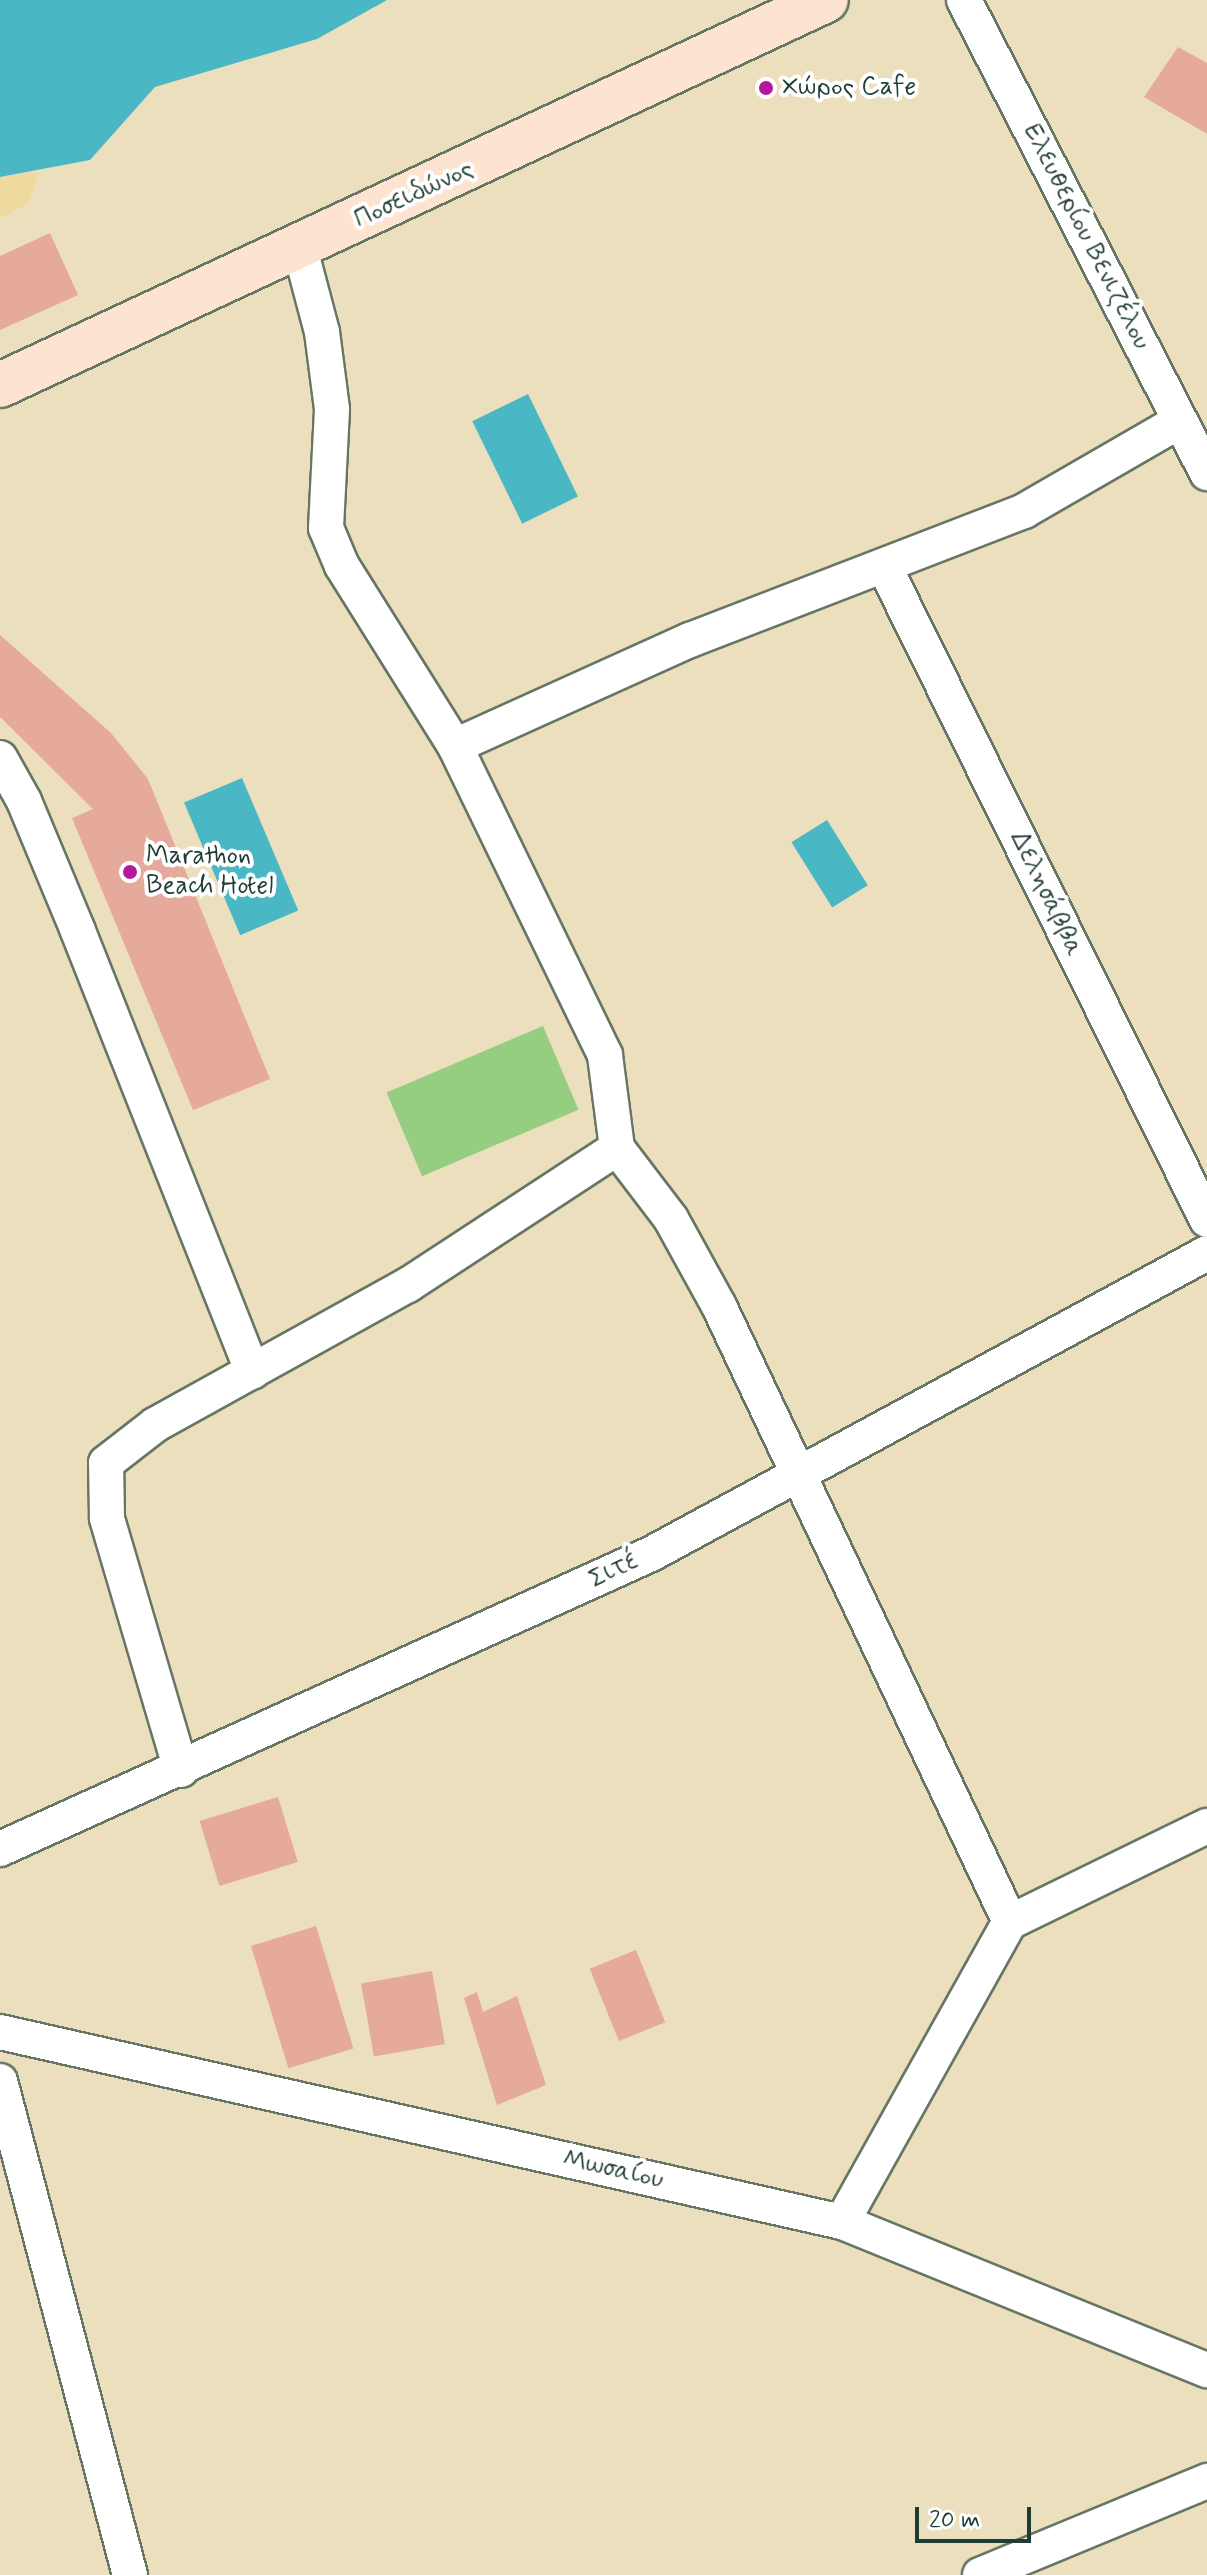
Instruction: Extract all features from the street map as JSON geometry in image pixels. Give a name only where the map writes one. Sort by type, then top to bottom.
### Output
[{"type":"street","name":"Ποσειδώνος","points":[[0,385],[300,249],[826,0]]},
{"type":"street","name":"Ελευθερίου Βενιζέλου","points":[[964,0],[1207,473]]},
{"type":"street","points":[[300,249],[322,332],[332,409],[326,528],[342,566],[455,746],[605,1055],[617,1148],[671,1219],[801,1476],[1010,1922]]},
{"type":"street","points":[[455,746],[690,640],[885,568],[1024,511],[1180,421]]},
{"type":"street","name":"Δελησάββα","points":[[885,568],[1207,1220]]},
{"type":"street","points":[[0,758],[24,801],[78,931],[253,1372]]},
{"type":"street","points":[[181,1770],[107,1518],[106,1463],[155,1425],[408,1285],[617,1148]]},
{"type":"street","name":"Σιτέ","points":[[0,1849],[181,1770],[651,1554],[801,1476],[1207,1253]]},
{"type":"street","points":[[842,2222],[1010,1922],[1207,1826]]},
{"type":"street","name":"Μωσαίου","points":[[0,2032],[842,2222],[1207,2370]]},
{"type":"street","points":[[0,2081],[130,2575]]},
{"type":"street","points":[[980,2575],[1207,2481]]},
{"type":"green space","points":[[543,1026],[579,1110],[422,1176],[387,1092]]},
{"type":"sand","points":[[39,172],[28,204],[0,218],[0,177]]},
{"type":"water","points":[[0,0],[387,0],[317,39],[155,87],[90,160],[0,177]]},
{"type":"water","points":[[528,394],[578,496],[522,524],[472,421]]},
{"type":"water","points":[[242,778],[298,911],[240,935],[184,803]]},
{"type":"water","points":[[827,820],[868,885],[832,908],[791,842]]},
{"type":"building","points":[[1178,47],[1207,63],[1207,134],[1144,97]]},
{"type":"building","points":[[50,233],[78,295],[0,330],[0,256]]},
{"type":"building","points":[[0,635],[111,733],[148,779],[270,1079],[193,1110],[72,818],[93,809],[0,717]]},
{"type":"building","points":[[278,1797],[298,1862],[219,1886],[200,1821]]},
{"type":"building","points":[[316,1926],[353,2048],[288,2068],[251,1946]]},
{"type":"building","points":[[636,1950],[665,2022],[619,2041],[590,1969]]},
{"type":"building","points":[[432,1971],[445,2044],[374,2056],[361,1984]]},
{"type":"building","points":[[477,1992],[483,2012],[517,1996],[546,2085],[497,2105],[464,1998]]},
{"type":"place","name":"Χώρος Cafe","points":[[766,88]]},
{"type":"place","name":"Marathon Beach Hotel","points":[[130,872]]}]
